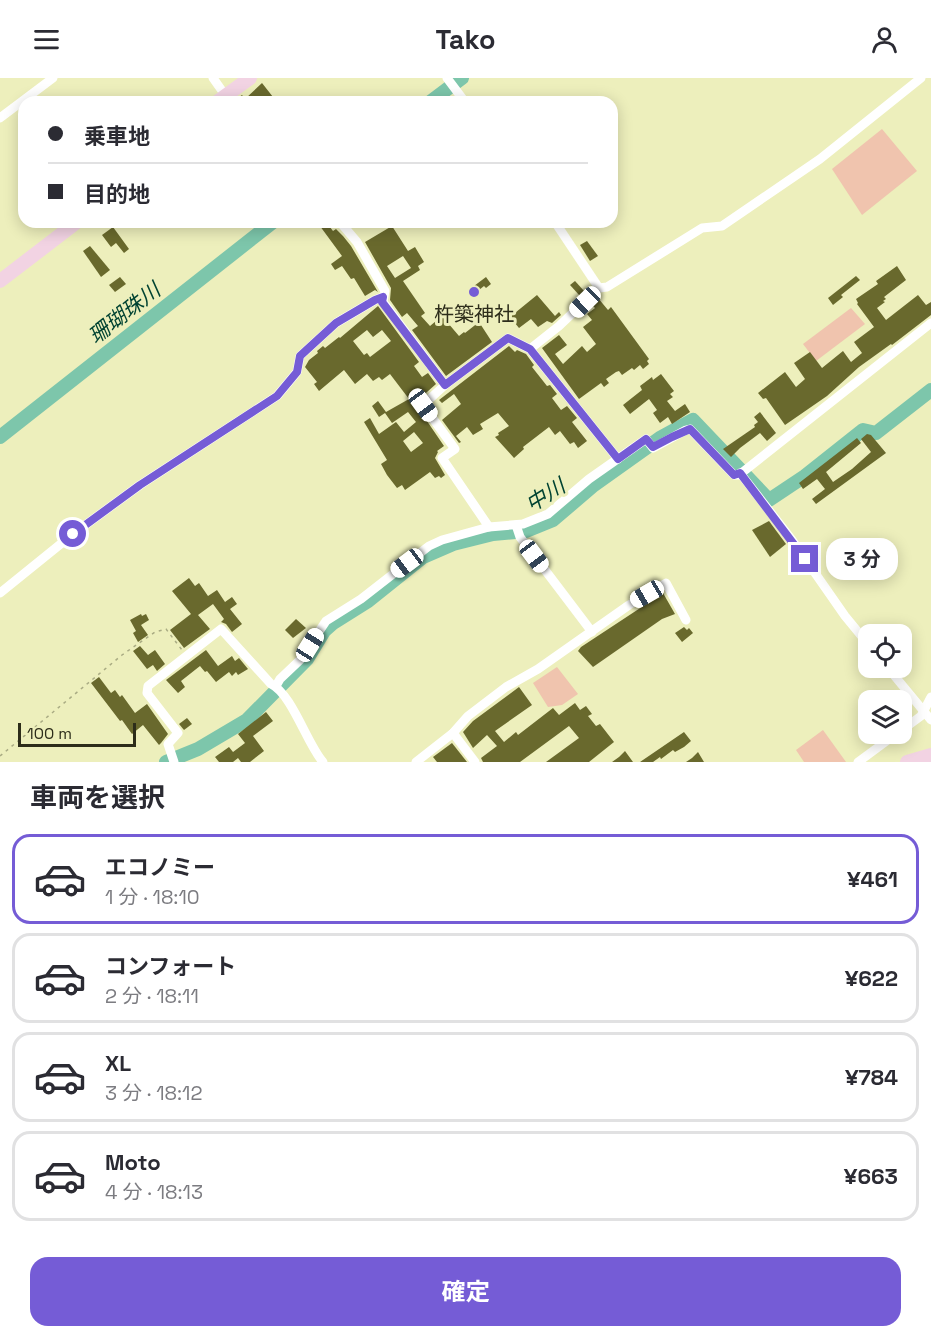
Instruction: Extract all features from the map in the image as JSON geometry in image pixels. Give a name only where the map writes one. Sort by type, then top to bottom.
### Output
[{"type":"street","points":[[29,96],[53,78]]},
{"type":"street","points":[[213,78],[223,96]]},
{"type":"street","points":[[230,96],[250,78]]},
{"type":"street","points":[[447,78],[460,96]]},
{"type":"street","points":[[530,349],[560,326],[599,288],[607,287],[702,228],[722,226],[820,159],[921,78]]},
{"type":"street","points":[[0,117],[18,104]]},
{"type":"street","points":[[0,281],[69,228]]},
{"type":"street","points":[[345,228],[357,242],[385,291],[382,302],[445,385]]},
{"type":"street","points":[[559,228],[599,288]]},
{"type":"street","points":[[0,593],[73,534],[140,485],[277,396],[297,372],[300,356],[336,323],[383,297]]},
{"type":"street","points":[[276,686],[280,679],[300,660],[326,621],[361,599],[429,546],[489,527],[524,524],[548,514],[589,479],[646,439],[653,447],[690,429],[734,475],[740,473],[931,323]]},
{"type":"street","points":[[489,527],[442,458],[454,449],[423,405],[445,385],[508,338],[530,349],[618,459]]},
{"type":"street","points":[[740,473],[858,632]]},
{"type":"street","points":[[516,525],[520,537],[591,632]]},
{"type":"street","points":[[416,762],[453,733],[468,716],[506,687],[538,669],[629,605],[666,583],[686,620]]},
{"type":"street","points":[[174,762],[168,744],[178,733],[147,693],[148,686],[221,629],[271,684],[276,686],[294,711],[320,761]]},
{"type":"street","points":[[897,678],[931,720]]},
{"type":"street","points":[[912,723],[921,716],[931,698]]},
{"type":"street","points":[[453,733],[475,762]]},
{"type":"street","points":[[858,762],[882,744]]},
{"type":"street","points":[[907,762],[931,755]]},
{"type":"path","points":[[0,756],[113,662],[155,632],[166,629],[187,656]]},
{"type":"shaded area","points":[[882,129],[917,171],[862,215],[832,169]]},
{"type":"shaded area","points":[[851,308],[865,324],[816,361],[803,344]]},
{"type":"shaded area","points":[[557,667],[578,694],[562,705],[548,707],[533,683]]},
{"type":"shaded area","points":[[823,730],[846,762],[804,762],[796,750]]},
{"type":"building","points":[[262,83],[272,96],[248,96]]},
{"type":"building","points":[[114,228],[129,249],[124,253],[116,243],[111,247],[102,235]]},
{"type":"building","points":[[321,228],[331,228],[333,231],[336,229],[343,236],[378,292],[375,290],[365,296],[354,278],[351,279],[342,266],[335,270],[331,264],[342,256]]},
{"type":"building","points":[[389,228],[393,228],[408,251],[415,247],[424,262],[418,266],[420,270],[403,281],[425,313],[421,316],[430,326],[442,316],[459,336],[479,322],[492,342],[446,376],[412,330],[418,326],[407,313],[402,317],[390,300],[391,288],[365,242]],"holes":[[[403,256],[411,268],[395,278],[387,266]]]},
{"type":"building","points":[[587,241],[598,256],[590,261],[580,245]]},
{"type":"building","points":[[90,246],[110,270],[101,277],[83,251]]},
{"type":"building","points":[[897,266],[906,280],[884,297],[885,302],[877,308],[886,320],[918,295],[926,305],[931,302],[931,315],[859,367],[827,396],[785,425],[766,398],[763,399],[758,393],[785,372],[796,387],[805,379],[794,363],[810,352],[822,368],[843,351],[851,362],[862,353],[854,342],[874,327],[857,304],[856,299],[878,284],[876,281]]},
{"type":"building","points":[[856,276],[860,280],[841,295],[843,297],[833,305],[828,298]]},
{"type":"building","points":[[120,277],[126,284],[115,292],[109,285]]},
{"type":"building","points":[[486,277],[491,284],[486,288],[484,286],[474,294],[470,289]]},
{"type":"building","points":[[575,281],[585,292],[580,296],[570,285]]},
{"type":"building","points":[[537,295],[555,316],[559,312],[561,315],[552,323],[547,321],[538,327],[531,319],[519,328],[510,317]]},
{"type":"building","points":[[598,298],[608,310],[611,307],[649,359],[647,361],[649,364],[643,369],[640,365],[634,370],[632,368],[622,375],[619,371],[616,372],[606,379],[609,383],[604,387],[601,383],[579,399],[542,348],[559,335],[567,345],[555,354],[563,364],[582,346],[587,352],[596,344],[583,327],[592,320],[587,314],[595,308],[590,306]]},
{"type":"building","points":[[378,306],[419,362],[414,366],[422,377],[428,373],[436,384],[418,400],[416,405],[444,446],[437,451],[435,458],[445,475],[441,478],[439,476],[435,478],[430,472],[405,490],[402,485],[397,488],[381,464],[387,460],[364,422],[370,418],[379,434],[396,422],[404,432],[416,422],[408,412],[392,423],[385,413],[379,417],[372,406],[378,401],[386,412],[409,399],[390,374],[382,380],[379,377],[373,381],[367,374],[355,384],[344,370],[319,391],[314,384],[317,382],[305,367],[323,346],[325,348]],"holes":[[[367,330],[373,337],[382,330],[391,341],[370,357],[367,353],[364,355],[353,341]],[[414,432],[423,443],[411,452],[403,441]]]},
{"type":"building","points":[[509,346],[515,352],[517,350],[526,354],[534,365],[532,367],[547,386],[550,385],[557,394],[552,398],[561,410],[567,406],[577,418],[572,422],[587,441],[578,448],[574,442],[570,444],[560,431],[555,435],[549,427],[523,447],[524,449],[514,458],[495,437],[509,426],[498,413],[480,424],[483,429],[473,435],[467,427],[456,436],[461,442],[459,443],[442,420],[461,404],[454,394],[442,403],[439,400]]},
{"type":"building","points":[[661,374],[674,391],[670,394],[673,397],[667,401],[675,411],[685,404],[690,412],[672,424],[668,417],[660,423],[653,413],[657,410],[649,399],[630,414],[623,405],[642,390],[640,386],[652,377],[653,380]]},
{"type":"building","points":[[760,412],[776,433],[767,441],[760,433],[731,457],[723,449],[755,427],[754,425],[758,422],[754,417]]},
{"type":"building","points":[[867,434],[871,435],[886,453],[816,504],[812,499],[825,489],[817,479],[803,489],[799,483],[857,438],[861,443],[826,472],[833,482],[852,469],[871,452],[861,439]]},
{"type":"building","points":[[769,521],[786,544],[770,557],[752,530]]},
{"type":"building","points":[[189,578],[195,586],[199,583],[208,596],[217,590],[225,602],[232,597],[237,604],[230,609],[242,624],[232,632],[226,624],[221,622],[224,619],[213,604],[198,615],[210,629],[184,648],[170,630],[191,614],[172,591]]},
{"type":"building","points":[[663,593],[675,614],[662,619],[593,667],[578,651],[581,647]]},
{"type":"building","points":[[141,614],[142,616],[146,614],[149,620],[141,625],[148,635],[138,642],[133,633],[136,631],[130,620]]},
{"type":"building","points":[[296,619],[306,628],[293,638],[285,630]]},
{"type":"building","points":[[684,627],[687,630],[689,628],[693,633],[682,642],[675,633]]},
{"type":"building","points":[[140,646],[148,655],[155,650],[165,664],[157,671],[153,665],[147,669],[133,651]]},
{"type":"building","points":[[206,650],[218,666],[232,656],[235,661],[239,658],[248,669],[238,675],[236,672],[232,676],[229,672],[216,682],[200,666],[181,681],[185,687],[178,693],[166,680]]},
{"type":"building","points":[[99,677],[111,693],[115,690],[120,697],[122,695],[135,713],[147,704],[168,734],[159,745],[143,725],[132,734],[122,720],[120,721],[91,683]]},
{"type":"building","points":[[519,687],[532,705],[495,731],[504,742],[516,732],[518,735],[553,708],[559,715],[575,703],[580,710],[586,706],[592,714],[588,716],[596,726],[600,724],[614,742],[589,762],[546,762],[579,738],[569,726],[520,762],[483,762],[481,758],[497,746],[487,735],[473,748],[463,732],[473,721]]},
{"type":"building","points":[[266,712],[273,721],[253,736],[264,751],[250,762],[241,762],[238,758],[233,762],[219,762],[215,757],[229,747],[233,752],[245,743],[238,734]]},
{"type":"building","points":[[187,718],[192,724],[184,730],[179,724]]},
{"type":"building","points":[[684,732],[691,741],[684,747],[675,752],[673,750],[653,762],[640,762]]},
{"type":"building","points":[[452,743],[467,762],[437,762],[433,757]]},
{"type":"building","points":[[625,751],[633,762],[612,762],[619,757]]},
{"type":"building","points":[[698,752],[704,762],[686,762],[692,758]]},
{"type":"waterway","name":"珊瑚珠川","points":[[438,96],[462,78]]},
{"type":"waterway","name":"珊瑚珠川","points":[[0,437],[265,228]]},
{"type":"waterway","name":"中川","points":[[166,762],[198,749],[247,720],[307,659],[324,631],[368,601],[423,557],[453,544],[493,534],[526,531],[553,520],[594,485],[660,438],[693,420],[769,500],[805,476],[863,430],[876,433],[931,390]]},
{"type":"place","name":"杵築神社","points":[[474,292]]},
{"type":"route","points":[[73,534],[140,485],[277,396],[297,372],[300,356],[336,323],[383,297],[382,302],[445,385],[508,338],[530,349],[618,459],[646,439],[653,447],[686,430],[690,429],[695,432],[734,475],[740,473],[805,559]]}]
